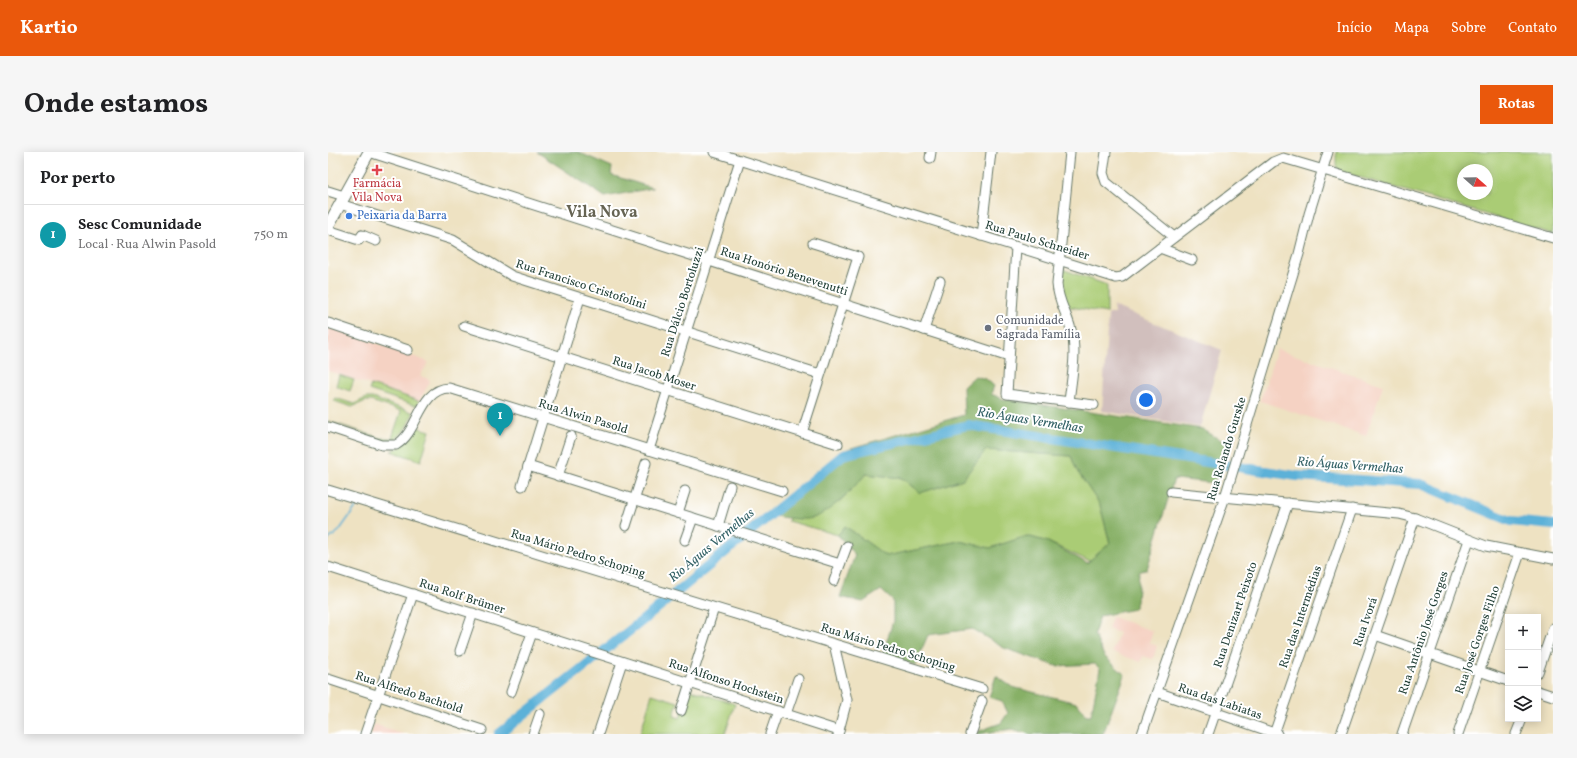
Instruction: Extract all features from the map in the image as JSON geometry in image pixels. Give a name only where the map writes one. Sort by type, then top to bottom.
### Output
[{"type":"main road","points":[[328,226],[369,152]]},
{"type":"street","name":"Rua Honório Benevenutti","points":[[369,152],[1009,357]]},
{"type":"street","name":"Rua Paulo Schneider","points":[[714,152],[1119,278],[1277,159]]},
{"type":"street","points":[[981,236],[991,152]]},
{"type":"street","points":[[1069,402],[1073,340],[1071,328],[1058,295],[1059,260],[1070,152]]},
{"type":"street","points":[[1106,152],[1103,173],[1106,182],[1174,237]]},
{"type":"street","points":[[1271,152],[1277,159],[1288,158],[1553,238]]},
{"type":"street","name":"Rua Rolando Gurske","points":[[1142,734],[1225,497],[1297,261],[1309,214],[1328,152]]},
{"type":"street","name":"Rua Dálcio Bortoluzzi","points":[[649,450],[740,160]]},
{"type":"street","name":"Rua Francisco Cristofolini","points":[[328,191],[342,200],[453,240],[512,276],[820,374]]},
{"type":"street","points":[[328,230],[359,240],[362,235],[376,240]]},
{"type":"street","points":[[802,433],[858,257],[812,243]]},
{"type":"street","points":[[1016,247],[1007,394],[1094,405]]},
{"type":"street","points":[[1160,248],[1192,260]]},
{"type":"street","points":[[924,330],[940,281]]},
{"type":"street","points":[[522,486],[580,298]]},
{"type":"street","points":[[328,323],[408,350]]},
{"type":"street","name":"Rua Jacob Moser","points":[[464,326],[838,444]]},
{"type":"street","name":"Rua Alwin Pasold","points":[[328,427],[382,445],[392,446],[401,443],[410,431],[429,397],[437,390],[443,388],[456,390],[782,491]]},
{"type":"street","points":[[558,476],[571,436]]},
{"type":"street","points":[[626,526],[646,463]]},
{"type":"street","points":[[528,466],[840,564]]},
{"type":"street","points":[[718,526],[730,486]]},
{"type":"street","name":"Rua Mário Pedro Schoping","points":[[328,490],[982,689]]},
{"type":"street","points":[[678,513],[684,491]]},
{"type":"street","points":[[1171,492],[1399,514],[1415,518],[1486,546],[1520,554],[1553,559]]},
{"type":"street","name":"Rua Denizart Peixoto","points":[[1208,734],[1288,503]]},
{"type":"street","name":"Rua das Intermédias","points":[[1275,734],[1352,509]]},
{"type":"street","points":[[685,540],[693,518]]},
{"type":"street","name":"Rua Ivorá","points":[[1341,734],[1415,518]]},
{"type":"street","name":"Rua Antônio José Gorges","points":[[1402,734],[1469,540]]},
{"type":"street","points":[[834,581],[847,546]]},
{"type":"street","name":"Rua José Gorges Filho","points":[[1458,734],[1520,554]]},
{"type":"street","name":"Rua Rolf Brümer","points":[[328,567],[605,656]]},
{"type":"street","points":[[365,734],[413,594]]},
{"type":"street","points":[[681,711],[714,608]]},
{"type":"street","points":[[460,651],[473,613]]},
{"type":"street","points":[[1541,663],[1553,628]]},
{"type":"street","points":[[511,692],[532,632]]},
{"type":"street","points":[[1375,635],[1505,680]]},
{"type":"street","points":[[834,644],[847,700],[838,732]]},
{"type":"street","name":"Rua Alfonso Hochstein","points":[[605,656],[838,732]]},
{"type":"street","points":[[598,734],[622,662]]},
{"type":"street","name":"Rua Alfredo Bachtold","points":[[328,679],[482,730]]},
{"type":"street","points":[[770,734],[798,680]]},
{"type":"street","name":"Rua das Labiatas","points":[[1157,692],[1275,734]]},
{"type":"street","points":[[1541,692],[1553,696]]},
{"type":"street","points":[[970,734],[982,701]]},
{"type":"street","points":[[533,734],[540,714]]},
{"type":"street","points":[[1516,734],[1521,722]]},
{"type":"shaded area","points":[[1113,306],[1222,350],[1200,427],[1102,411],[1108,314],[1114,314]]},
{"type":"shaded area","points":[[328,326],[429,362],[420,376],[429,379],[430,382],[419,401],[328,371]]},
{"type":"shaded area","points":[[1277,349],[1383,385],[1366,436],[1260,401]]},
{"type":"shaded area","points":[[1112,617],[1153,631],[1149,643],[1157,646],[1153,659],[1143,656],[1141,662],[1112,652],[1119,633],[1108,629]]},
{"type":"shaded area","points":[[374,724],[404,734],[371,734]]},
{"type":"green space","points":[[537,152],[578,152],[612,167],[611,175],[653,188],[605,197]]},
{"type":"green space","points":[[1336,152],[1553,152],[1553,234],[1342,172],[1336,167]]},
{"type":"green space","points":[[1062,269],[1107,285],[1107,313],[1065,306],[1059,285]]},
{"type":"green space","points":[[339,375],[354,380],[350,391],[336,386]]},
{"type":"green space","points":[[975,376],[986,379],[994,386],[991,394],[1003,399],[1202,429],[1229,445],[1214,483],[1174,479],[1147,569],[1139,572],[1137,602],[1134,609],[1100,616],[1094,634],[1104,656],[1125,675],[1103,734],[1030,734],[1012,729],[977,734],[979,731],[1001,723],[1008,713],[1002,701],[989,697],[996,676],[1012,687],[1077,703],[1086,715],[1091,715],[1100,669],[1095,664],[1056,666],[1004,648],[972,629],[928,635],[915,665],[886,657],[883,653],[893,621],[893,601],[881,590],[863,602],[840,597],[855,555],[838,535],[845,526],[886,556],[959,541],[990,548],[1027,536],[1048,542],[1087,563],[1110,543],[1100,505],[1077,471],[1071,456],[986,450],[963,479],[920,493],[902,478],[866,474],[827,511],[813,518],[796,519],[766,514],[848,449],[964,415],[963,387]]},
{"type":"green space","points":[[371,385],[420,402],[416,406],[369,390]]},
{"type":"green space","points":[[335,398],[354,404],[366,398],[372,398],[412,412],[413,414],[405,429],[399,436],[391,441],[385,441],[328,421],[381,438],[392,438],[401,411],[371,401],[366,401],[352,407],[334,401]]},
{"type":"green space","points":[[416,427],[430,431],[421,461],[391,451],[402,446]]},
{"type":"green space","points":[[985,450],[1071,456],[1077,471],[1100,505],[1110,544],[1089,561],[1048,542],[1027,536],[990,548],[959,541],[886,556],[845,526],[838,535],[788,521],[789,518],[813,518],[840,501],[866,474],[902,478],[920,493],[963,479]]},
{"type":"green space","points":[[691,690],[735,704],[725,734],[640,734],[652,694],[678,702],[674,716],[680,718]]},
{"type":"waterway","name":"Rio Águas Vermelhas","points":[[499,734],[643,620],[843,455],[968,425],[1297,476],[1421,484],[1511,521],[1553,525]]},
{"type":"waterway","points":[[328,540],[339,531],[356,507]]},
{"type":"place","name":"Farmácia Vila Nova","points":[[377,170]]},
{"type":"place","name":"Peixaria da Barra","points":[[349,216]]},
{"type":"place","name":"Comunidade Sagrada Família","points":[[988,328]]},
{"type":"place","name":"Sesc Comunidade","points":[[500,436]]},
{"type":"district","name":"Vila Nova","points":[[602,213]]}]
